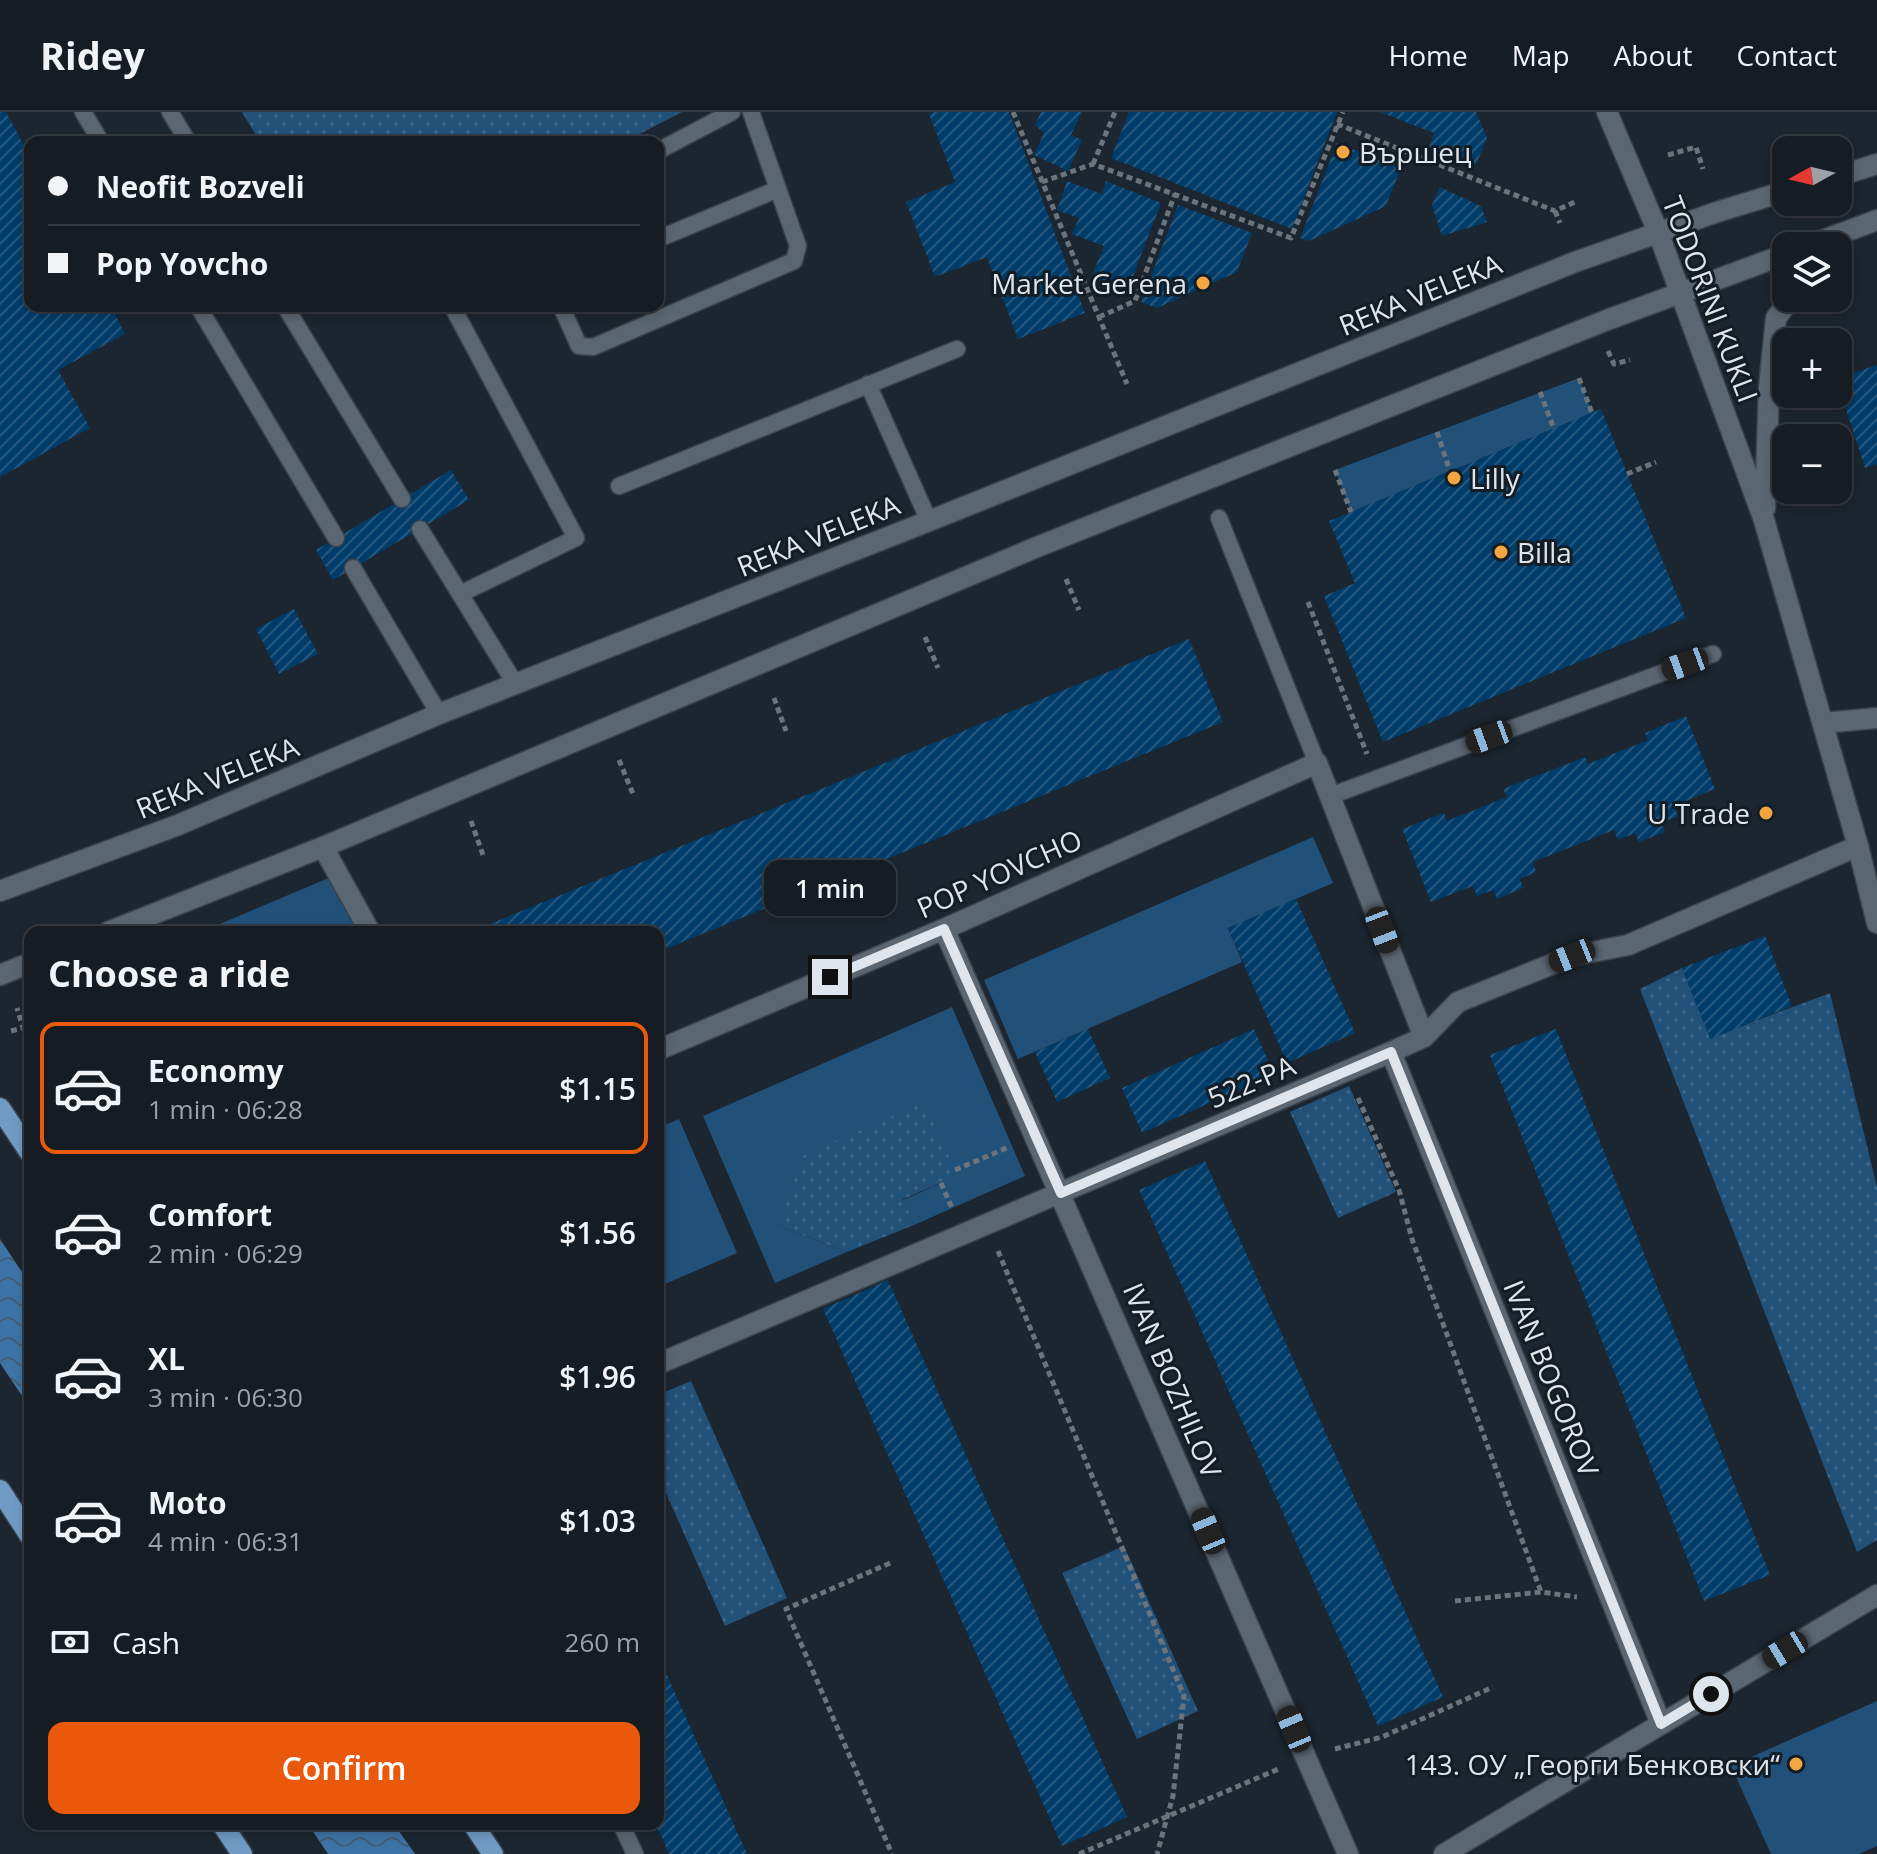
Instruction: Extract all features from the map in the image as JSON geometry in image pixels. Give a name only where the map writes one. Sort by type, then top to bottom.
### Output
[{"type":"main road","points":[[0,1108],[24,1144]]},
{"type":"main road","points":[[0,1490],[24,1527]]},
{"type":"main road","points":[[226,1830],[242,1854]]},
{"type":"main road","points":[[477,1830],[493,1854]]},
{"type":"street","name":"TODORINI KUKLI","points":[[1607,112],[1658,232],[1764,520],[1858,846],[1877,923]]},
{"type":"street","points":[[1852,172],[1877,164]]},
{"type":"street","name":"REKA VELEKA","points":[[0,891],[178,825],[439,714],[1575,262],[1772,195]]},
{"type":"street","points":[[1843,232],[1872,221]]},
{"type":"street","points":[[1852,237],[1872,221]]},
{"type":"street","points":[[123,926],[323,847],[1037,547],[1680,292],[1772,259]]},
{"type":"street","points":[[1764,520],[1769,387],[1776,318],[1780,312]]},
{"type":"street","points":[[1823,723],[1877,718]]},
{"type":"street","points":[[1317,763],[1424,1037]]},
{"type":"street","name":"POP YOVCHO","points":[[664,1047],[944,929],[1317,763]]},
{"type":"street","name":"522-РА","points":[[664,1361],[1391,1052],[1424,1037],[1458,1002],[1572,956],[1628,945],[1858,846]]},
{"type":"street","points":[[323,847],[367,926]]},
{"type":"street","name":"IVAN BOZHILOV","points":[[944,929],[1348,1854]]},
{"type":"street","points":[[0,975],[24,965]]},
{"type":"street","name":"IVAN BOGOROV","points":[[1391,1052],[1661,1724]]},
{"type":"street","points":[[1444,1854],[1877,1595]]},
{"type":"lane","points":[[83,112],[97,136]]},
{"type":"lane","points":[[170,112],[184,136]]},
{"type":"lane","points":[[664,148],[732,112]]},
{"type":"lane","points":[[564,312],[579,346],[593,347],[794,261],[798,246],[751,112]]},
{"type":"lane","points":[[664,236],[778,189]]},
{"type":"lane","points":[[202,312],[336,538]]},
{"type":"lane","points":[[289,312],[402,499]]},
{"type":"lane","points":[[455,312],[576,538],[460,594]]},
{"type":"lane","points":[[619,486],[957,349]]},
{"type":"lane","points":[[868,384],[929,521]]},
{"type":"lane","points":[[1219,518],[1317,763]]},
{"type":"lane","points":[[420,529],[516,685]]},
{"type":"lane","points":[[353,568],[439,714]]},
{"type":"lane","points":[[1330,796],[1713,654]]},
{"type":"lane","points":[[624,1830],[635,1854]]},
{"type":"path","points":[[1013,112],[1127,384]]},
{"type":"path","points":[[1093,164],[1115,112]]},
{"type":"path","points":[[1042,182],[1093,164],[1291,238],[1343,112]]},
{"type":"path","points":[[1337,124],[1555,211],[1560,223]]},
{"type":"path","points":[[1668,155],[1696,147],[1703,169]]},
{"type":"path","points":[[1099,317],[1135,301],[1175,194]]},
{"type":"path","points":[[1555,211],[1577,201]]},
{"type":"path","points":[[1607,348],[1614,364],[1630,360]]},
{"type":"path","points":[[1579,378],[1592,413]]},
{"type":"path","points":[[1540,392],[1554,429]]},
{"type":"path","points":[[1437,432],[1450,471]]},
{"type":"path","points":[[1627,474],[1656,462]]},
{"type":"path","points":[[1335,470],[1351,512]]},
{"type":"path","points":[[1066,579],[1079,610]]},
{"type":"path","points":[[1308,602],[1377,779]]},
{"type":"path","points":[[925,637],[938,668]]},
{"type":"path","points":[[774,698],[786,731]]},
{"type":"path","points":[[619,760],[633,794]]},
{"type":"path","points":[[471,821],[483,855]]},
{"type":"path","points":[[11,1031],[23,1028],[17,1008]]},
{"type":"path","points":[[1346,1071],[1399,1190],[1412,1239],[1541,1592]]},
{"type":"path","points":[[955,1170],[1035,1136]]},
{"type":"path","points":[[987,1224],[1184,1696],[1173,1796],[1157,1854]]},
{"type":"path","points":[[890,1563],[786,1609],[892,1854]]},
{"type":"path","points":[[1455,1601],[1541,1592],[1612,1601]]},
{"type":"shaded area","points":[[242,112],[682,112],[636,136],[256,136]]},
{"type":"shaded area","points":[[1579,378],[1592,413],[1351,512],[1335,470]]},
{"type":"shaded area","points":[[1313,837],[1333,883],[1228,928],[1242,962],[1018,1059],[984,980]]},
{"type":"shaded area","points":[[338,874],[360,926],[215,926]]},
{"type":"shaded area","points":[[1682,968],[1710,1038],[1830,993],[1877,1187],[1877,1540],[1857,1552],[1640,989]]},
{"type":"shaded area","points":[[952,1007],[1025,1176],[914,1225],[903,1200],[941,1183],[777,1225],[847,1252],[775,1283],[703,1116]]},
{"type":"shaded area","points":[[1349,1086],[1396,1192],[1338,1218],[1290,1112]]},
{"type":"shaded area","points":[[925,1102],[957,1176],[903,1199],[914,1225],[847,1252],[777,1225],[804,1155]]},
{"type":"shaded area","points":[[679,1119],[737,1253],[664,1284],[664,1125]]},
{"type":"shaded area","points":[[691,1381],[787,1598],[725,1626],[664,1489],[664,1392]]},
{"type":"shaded area","points":[[1124,1546],[1198,1711],[1137,1739],[1062,1573]]},
{"type":"shaded area","points":[[1877,1701],[1877,1846],[1859,1854],[1771,1854],[1731,1766]]},
{"type":"water","points":[[0,1239],[24,1275],[24,1399],[0,1363]]},
{"type":"water","points":[[312,1830],[398,1830],[415,1854],[328,1854]]},
{"type":"building","points":[[0,112],[6,112],[24,146],[24,312],[114,312],[125,334],[58,370],[90,428],[0,477]]},
{"type":"building","points":[[1009,112],[1085,313],[1018,339],[987,257],[935,277],[906,202],[955,182],[929,114]]},
{"type":"building","points":[[1041,112],[1082,112],[1071,135],[1082,140],[1068,171],[1034,155],[1044,133],[1035,125]]},
{"type":"building","points":[[1129,112],[1337,112],[1292,229],[1111,158]]},
{"type":"building","points":[[1380,112],[1476,112],[1487,138],[1476,165],[1429,147],[1434,133]]},
{"type":"building","points":[[1337,143],[1401,168],[1386,206],[1309,241],[1300,238]]},
{"type":"building","points":[[1067,181],[1102,194],[1106,181],[1161,203],[1127,292],[1091,278],[1104,246],[1072,234],[1079,218],[1057,210]]},
{"type":"building","points":[[1440,187],[1481,206],[1487,222],[1442,236],[1432,205]]},
{"type":"building","points":[[1178,205],[1252,233],[1237,272],[1157,308],[1141,302]]},
{"type":"building","points":[[1877,365],[1877,464],[1865,468],[1846,408],[1852,408],[1853,373]]},
{"type":"building","name":"Billa","points":[[1601,409],[1686,618],[1383,742],[1324,596],[1355,583],[1329,521]]},
{"type":"building","points":[[451,470],[469,500],[333,580],[316,550]]},
{"type":"building","points":[[294,609],[318,654],[279,674],[256,629]]},
{"type":"building","points":[[1189,639],[1223,722],[664,950],[664,926],[485,926]]},
{"type":"building","points":[[1686,716],[1715,789],[1674,806],[1678,816],[1661,823],[1665,832],[1639,842],[1635,833],[1618,840],[1614,830],[1533,862],[1536,872],[1520,879],[1523,888],[1497,899],[1493,890],[1477,896],[1473,886],[1431,902],[1402,829],[1444,813],[1447,821],[1507,797],[1503,789],[1585,757],[1588,764],[1648,740],[1645,733]]},
{"type":"building","points":[[1296,899],[1355,1033],[1287,1063],[1228,928]]},
{"type":"building","points":[[1765,936],[1792,1006],[1710,1039],[1682,968]]},
{"type":"building","points":[[1088,1029],[1110,1078],[1057,1102],[1035,1052]]},
{"type":"building","points":[[1254,1029],[1274,1074],[1142,1133],[1122,1088]]},
{"type":"building","points":[[1556,1029],[1770,1575],[1704,1601],[1490,1055]]},
{"type":"building","points":[[1205,1161],[1443,1697],[1378,1726],[1139,1190]]},
{"type":"building","points":[[888,1280],[1127,1817],[1062,1846],[823,1309]]},
{"type":"building","points":[[664,1668],[747,1854],[669,1854],[659,1830],[664,1830]]},
{"type":"place","name":"Вършец","points":[[1343,152]]},
{"type":"place","name":"Market Gerena","points":[[1203,283]]},
{"type":"place","name":"Lilly","points":[[1454,478]]},
{"type":"place","name":"Billa","points":[[1501,552]]},
{"type":"place","name":"U Trade","points":[[1766,813]]},
{"type":"place","name":"143. ОУ „Георги Бенковски“","points":[[1796,1764]]},
{"type":"route","points":[[830,977],[944,929],[1061,1193],[1391,1052],[1661,1724],[1711,1694]]}]
